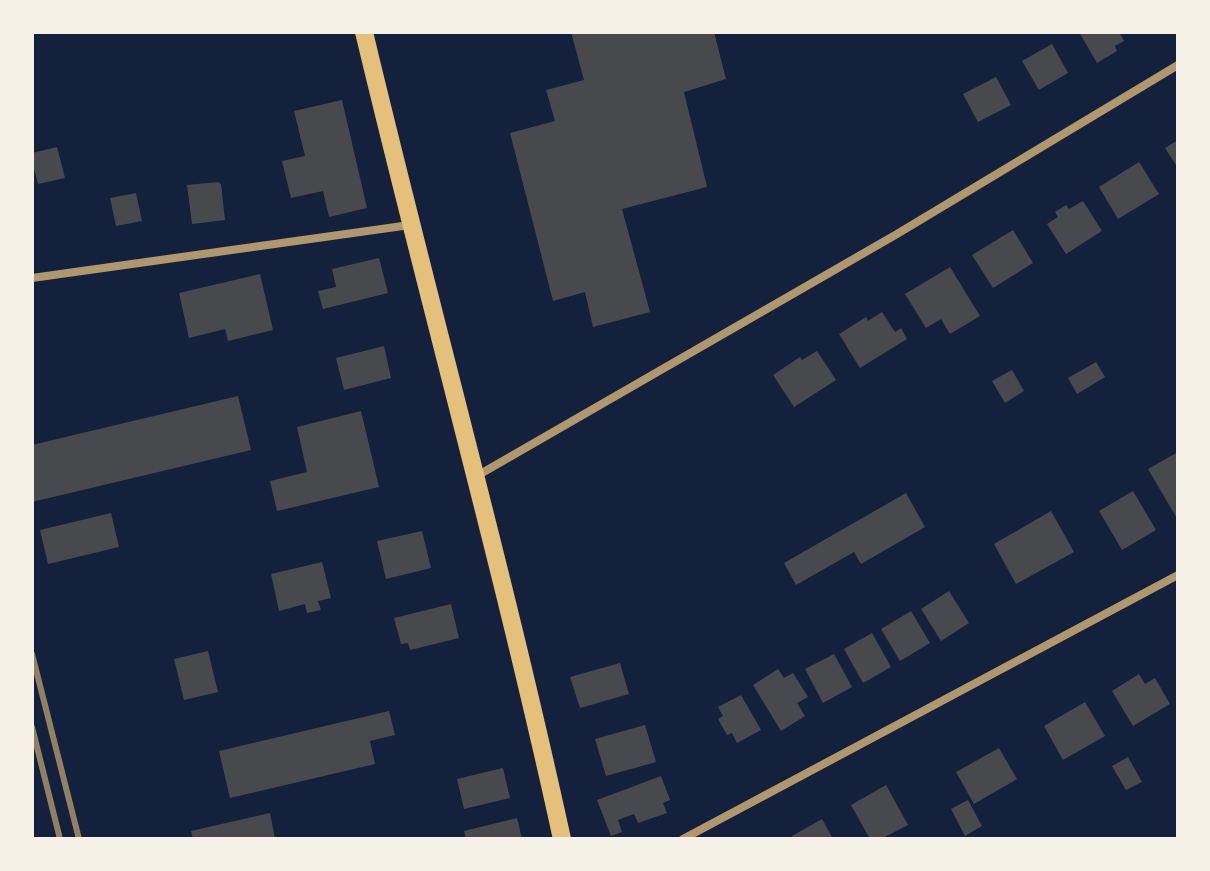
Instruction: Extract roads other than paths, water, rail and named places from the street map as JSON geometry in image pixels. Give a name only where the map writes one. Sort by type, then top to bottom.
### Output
[{"type":"main road","points":[[364,32],[540,738],[562,839]]},
{"type":"street","points":[[474,477],[897,234],[1178,65]]},
{"type":"street","points":[[32,278],[410,225]]},
{"type":"street","points":[[683,839],[1178,575]]},
{"type":"railway","points":[[32,654],[79,839]]},
{"type":"railway","points":[[32,727],[60,839]]}]
